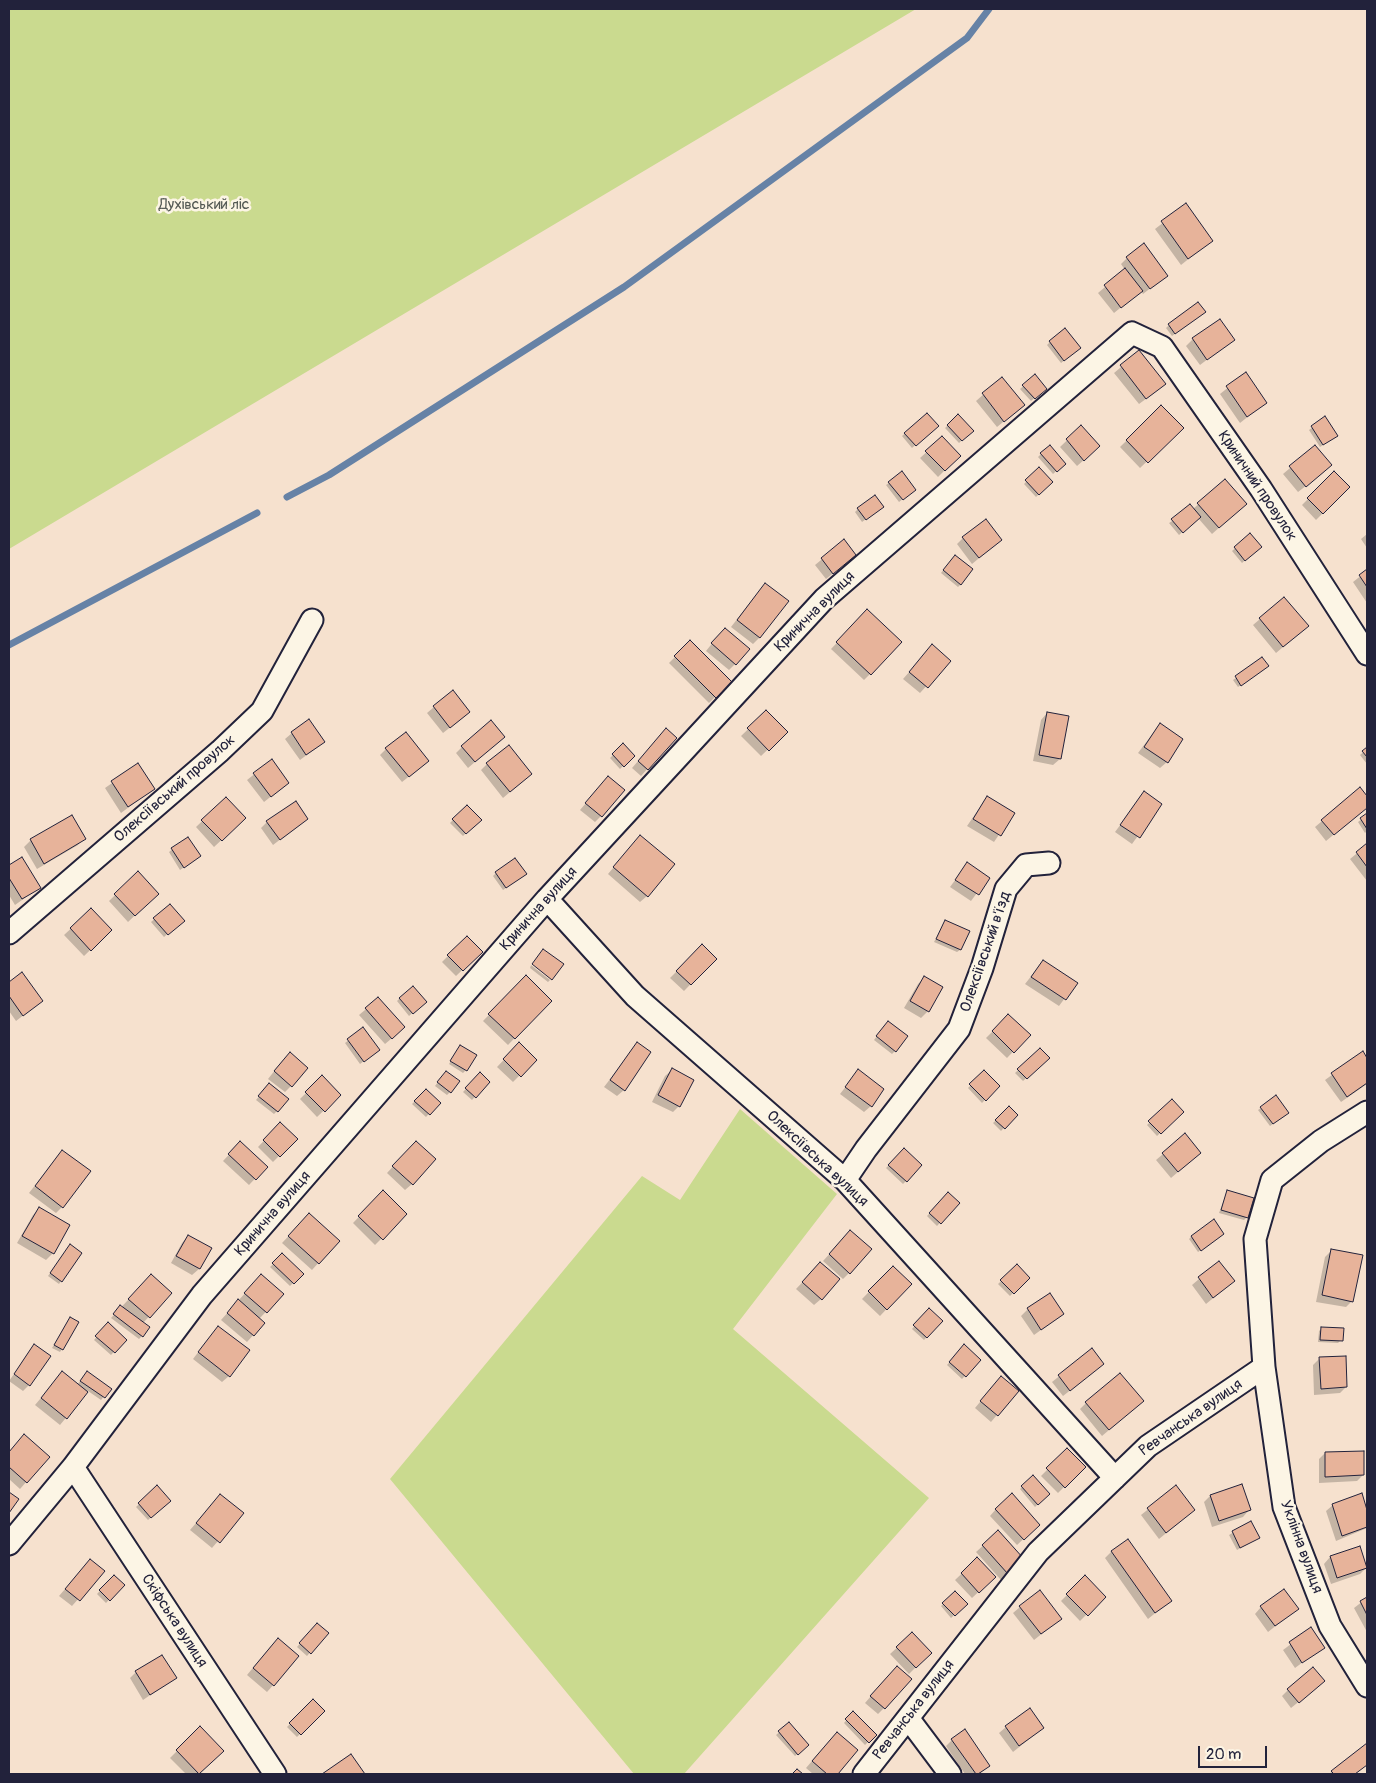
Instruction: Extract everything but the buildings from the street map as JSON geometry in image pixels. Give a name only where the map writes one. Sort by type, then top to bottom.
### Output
[{"type":"street","name":"Криничний провулок","points":[[1132,333],[1162,347],[1261,489],[1367,654]]},
{"type":"street","name":"Кринична вулиця","points":[[9,1544],[72,1467],[202,1295],[546,899],[824,599],[1132,333]]},
{"type":"street","name":"Олексіївський провулок","points":[[9,933],[220,751],[262,711],[312,620]]},
{"type":"street","name":"Олексіївський в'їзд","points":[[845,1180],[866,1149],[959,1029],[982,968],[1006,889],[1026,864],[1049,864]]},
{"type":"street","name":"Олексіївська вулиця","points":[[546,899],[635,996],[845,1180],[1115,1478]]},
{"type":"street","points":[[1264,1367],[1255,1239],[1272,1180],[1321,1141],[1367,1112]]},
{"type":"street","name":"Ревчанська вулиця","points":[[864,1774],[1038,1552],[1148,1446],[1264,1367]]},
{"type":"street","name":"Уклінна вулиця","points":[[1264,1367],[1284,1507],[1330,1626],[1367,1686]]},
{"type":"street","name":"Скіфська вулиця","points":[[72,1467],[275,1774]]},
{"type":"street","points":[[908,1718],[950,1774]]},
{"type":"green space","name":"Духівський ліс","points":[[9,9],[916,9],[9,549]]},
{"type":"green space","points":[[740,1109],[837,1194],[733,1329],[929,1498],[684,1774],[634,1774],[390,1479],[642,1176],[680,1200]]},
{"type":"waterway","points":[[287,497],[329,475],[624,287],[967,38],[989,9]]},
{"type":"waterway","points":[[9,645],[257,513]]}]
